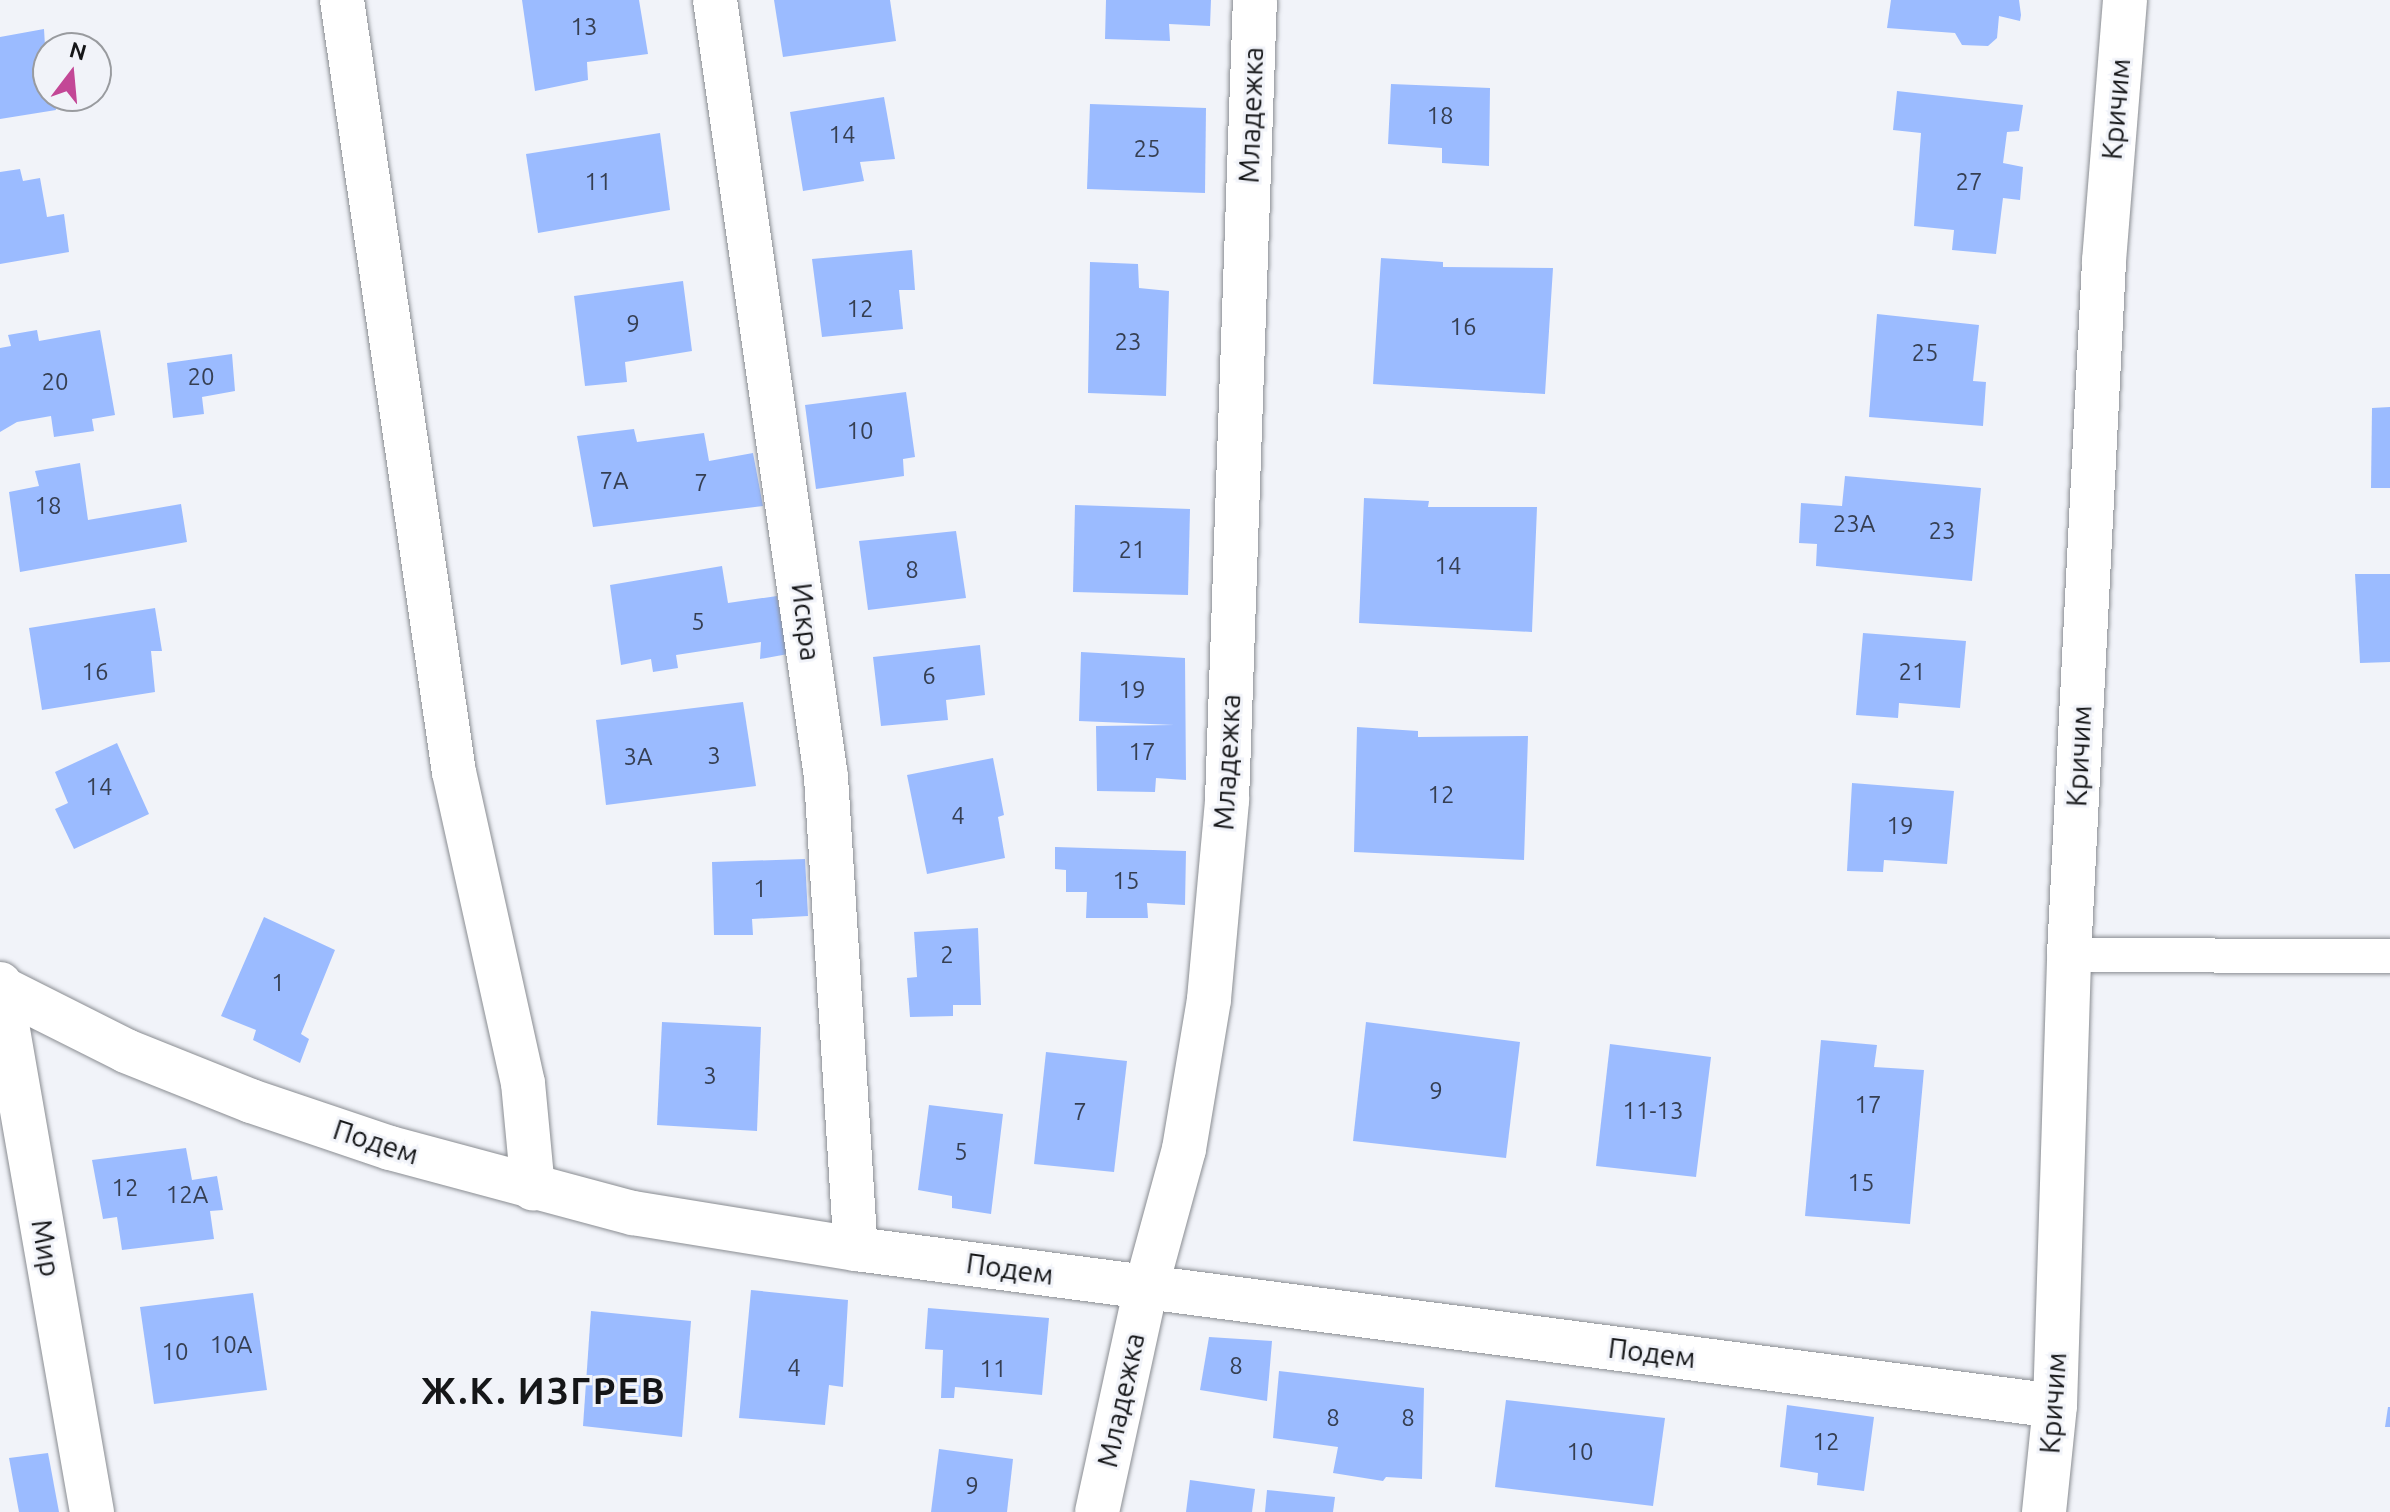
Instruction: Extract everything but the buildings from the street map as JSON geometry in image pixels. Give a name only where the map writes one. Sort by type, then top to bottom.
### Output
[{"type":"street","points":[[342,0],[454,772],[523,1083],[533,1189]]},
{"type":"street","name":"Искра","points":[[715,0],[826,777],[856,1249]]},
{"type":"street","name":"Младежка","points":[[1097,1512],[1146,1288],[1184,1149],[1209,999],[1227,800],[1255,0]]},
{"type":"street","name":"Кричим","points":[[2044,1512],[2055,1406],[2069,955],[2104,261],[2125,0]]},
{"type":"street","name":"Подем","points":[[0,986],[126,1051],[251,1101],[533,1189],[633,1213],[856,1249],[2055,1406]]},
{"type":"street","name":"Мир","points":[[0,986],[92,1512]]},
{"type":"lane","points":[[2069,955],[2390,956]]},
{"type":"district","name":"Ж.К. ИЗГРЕВ","points":[[544,1391]]}]
